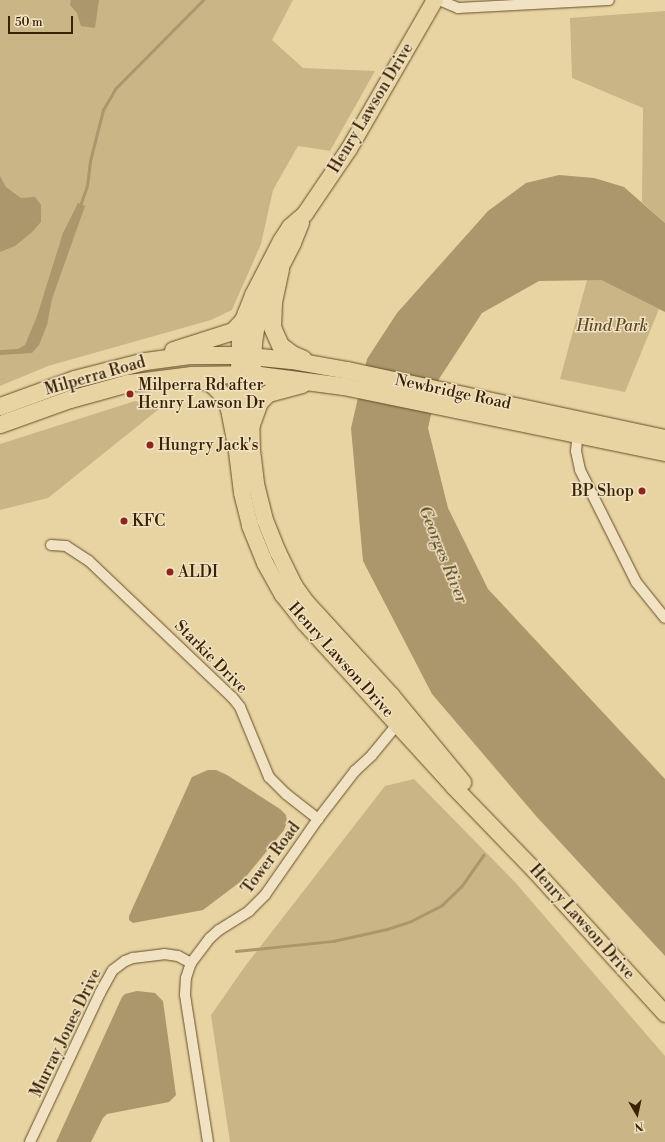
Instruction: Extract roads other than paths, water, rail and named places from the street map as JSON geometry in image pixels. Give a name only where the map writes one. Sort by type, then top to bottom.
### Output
[{"type":"highway","points":[[280,269],[272,310],[272,327],[276,338],[280,345],[292,354],[317,365]]},
{"type":"highway","points":[[121,366],[228,333],[236,328],[246,313]]},
{"type":"highway","name":"Newbridge Road","points":[[246,355],[317,365],[345,378],[578,427],[665,452]]},
{"type":"highway","name":"Milperra Road","points":[[0,406],[74,379],[121,366],[170,357],[246,355]]},
{"type":"highway","name":"Newbridge Road","points":[[245,374],[310,381],[345,378]]},
{"type":"highway","name":"Milperra Road","points":[[0,424],[108,387],[148,379],[191,375],[245,374]]},
{"type":"highway","points":[[191,375],[212,384],[224,396],[229,409],[236,444]]},
{"type":"highway","points":[[251,424],[259,402],[268,393],[274,390],[310,381]]},
{"type":"highway","name":"Newbridge Road","points":[[578,427],[665,438]]},
{"type":"main road","name":"Henry Lawson Drive","points":[[435,0],[349,148],[305,214],[268,292],[246,355],[236,444],[245,508],[257,545],[274,578],[304,622],[463,782],[498,830],[665,1014]]},
{"type":"main road","name":"Henry Lawson Drive","points":[[246,355],[240,342],[246,313],[272,256],[290,228],[305,214]]},
{"type":"main road","name":"Henry Lawson Drive","points":[[245,374],[257,488],[265,520],[278,552],[294,585],[402,719]]},
{"type":"street","points":[[439,0],[458,8],[609,0]]},
{"type":"street","points":[[578,427],[576,451],[580,470],[636,582],[665,618]]},
{"type":"street","name":"Starkie Drive","points":[[51,545],[66,546],[89,561],[232,697],[240,707],[270,777],[286,794],[318,819]]},
{"type":"street","name":"Tower Road","points":[[208,1142],[185,995],[186,978],[191,963],[210,938],[219,930],[249,911],[265,894],[318,819],[355,771],[372,755],[402,719]]},
{"type":"street","name":"Murray Jones Drive","points":[[30,1142],[100,992],[113,970],[125,961],[133,958],[164,954],[178,956],[191,963]]},
{"type":"water","points":[[71,0],[99,0],[95,28],[81,26],[77,13],[70,5]]},
{"type":"water","name":"Georges River","points":[[559,175],[594,178],[624,187],[665,223],[665,312],[601,280],[539,281],[482,313],[439,379],[428,428],[448,508],[488,589],[665,779],[665,956],[536,816],[432,694],[363,561],[351,428],[367,359],[397,313],[488,211],[526,183]]},
{"type":"water","points":[[0,176],[6,187],[21,198],[35,197],[41,205],[41,222],[31,233],[15,246],[0,252]]},
{"type":"water","points":[[78,203],[85,206],[52,299],[47,325],[39,345],[32,353],[0,355],[0,350],[18,349],[25,345],[37,316],[63,233]]},
{"type":"water","points":[[208,770],[216,770],[227,775],[280,809],[286,815],[287,822],[284,830],[244,879],[203,910],[133,923],[129,920],[129,916],[192,777]]},
{"type":"water","points":[[137,991],[155,993],[163,1001],[176,1095],[169,1102],[107,1114],[103,1118],[91,1142],[56,1142],[122,997],[125,994]]},
{"type":"waterway","points":[[80,206],[87,186],[90,161],[103,110],[115,89],[203,0]]},
{"type":"waterway","points":[[236,951],[333,941],[387,929],[411,921],[441,906],[461,887],[483,855]]},
{"type":"place","name":"Milperra Rd after Henry Lawson Dr","points":[[130,394]]},
{"type":"place","name":"Hungry Jack's","points":[[150,445]]},
{"type":"place","name":"BP Shop","points":[[642,491]]},
{"type":"place","name":"KFC","points":[[124,521]]},
{"type":"place","name":"ALDI","points":[[170,572]]},
{"type":"park label","name":"Hind Park","points":[[612,326]]}]
